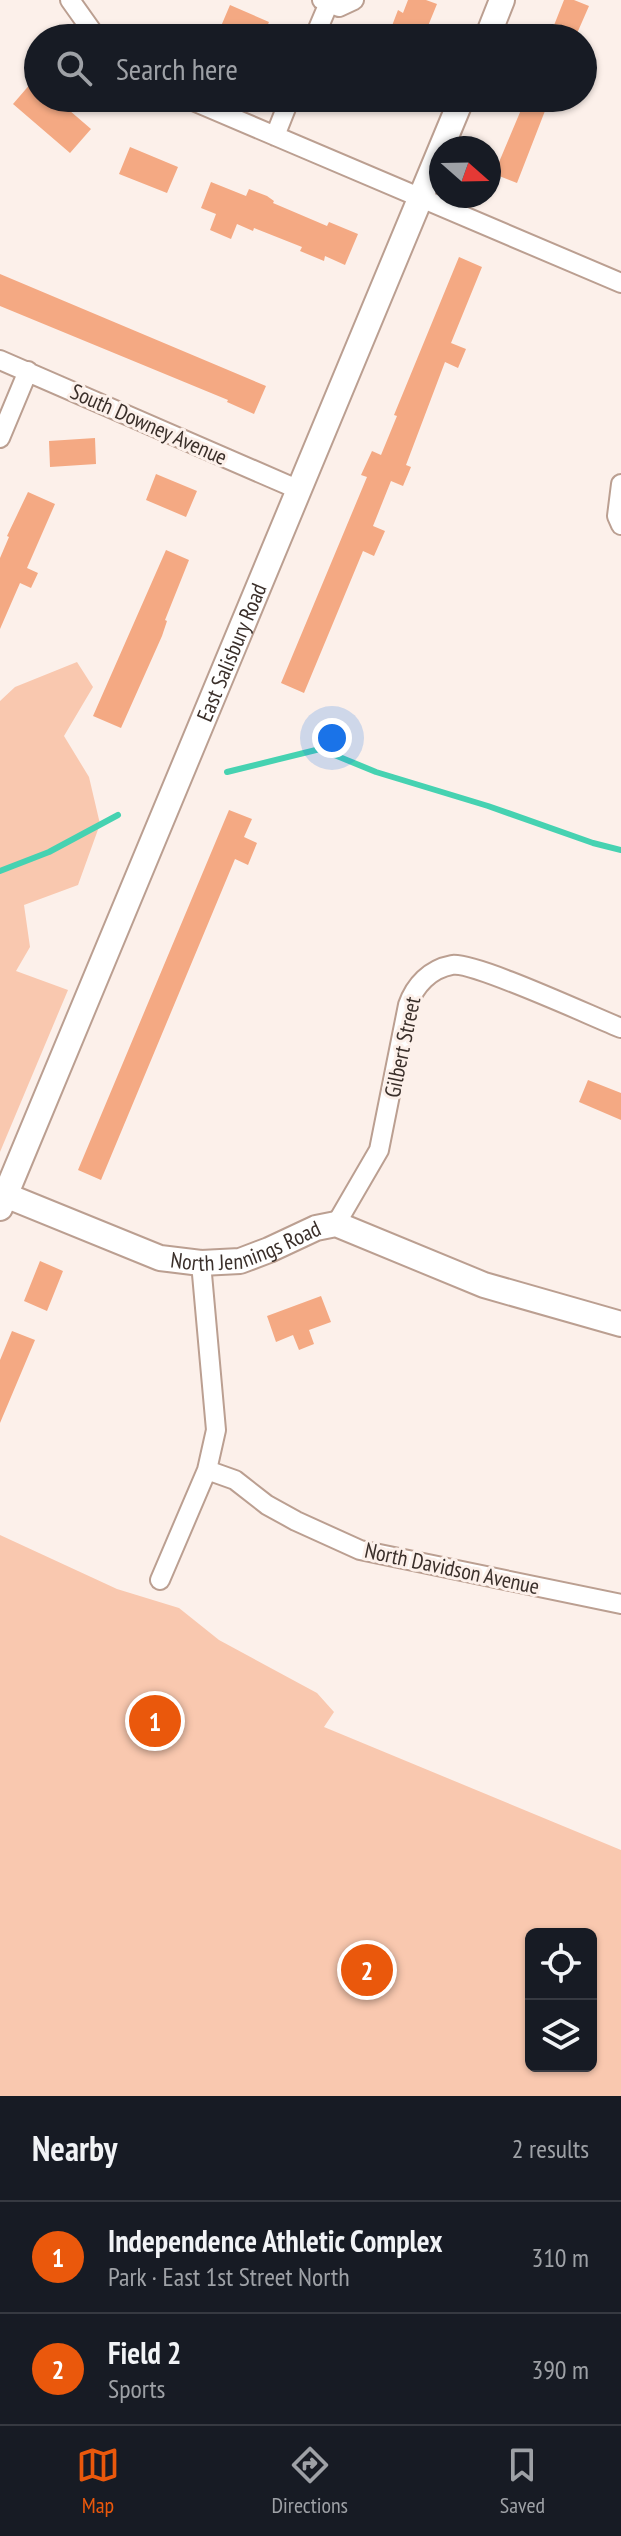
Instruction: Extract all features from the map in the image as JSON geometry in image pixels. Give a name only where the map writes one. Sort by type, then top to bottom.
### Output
[{"type":"street","points":[[70,0],[87,24]]},
{"type":"street","points":[[318,24],[325,2],[339,7],[354,0]]},
{"type":"street","points":[[493,24],[502,0]]},
{"type":"street","points":[[219,112],[621,283]]},
{"type":"street","points":[[275,136],[284,112]]},
{"type":"street","name":"East Salisbury Road","points":[[3,1201],[456,112]]},
{"type":"street","name":"South Downey Avenue","points":[[0,360],[297,489]]},
{"type":"street","points":[[0,438],[28,371]]},
{"type":"street","points":[[621,484],[617,516],[621,525]]},
{"type":"street","name":"Gilbert Street","points":[[336,1224],[379,1150],[408,1005],[414,988],[434,971],[455,964],[480,970],[621,1028]]},
{"type":"street","name":"North Jennings Road","points":[[3,1201],[160,1258],[201,1263],[240,1261],[316,1228],[336,1224],[484,1285],[621,1324]]},
{"type":"street","points":[[160,1580],[207,1470],[216,1430],[201,1263]]},
{"type":"street","name":"North Davidson Avenue","points":[[207,1470],[235,1480],[267,1505],[360,1550],[621,1604]]},
{"type":"shaded area","points":[[77,662],[93,687],[64,736],[89,777],[100,824],[78,885],[24,905],[30,947],[16,971],[68,990],[0,1152],[0,701],[15,687]]},
{"type":"shaded area","points":[[0,1535],[117,1589],[179,1608],[219,1640],[317,1693],[334,1712],[324,1727],[621,1850],[621,2096],[0,2096]]},
{"type":"building","points":[[408,0],[426,0],[437,4],[429,24],[393,24],[398,10],[403,13]]},
{"type":"building","points":[[564,0],[589,6],[581,24],[555,24]]},
{"type":"building","points":[[230,5],[269,22],[268,24],[222,24]]},
{"type":"building","points":[[24,91],[24,112],[71,112],[91,129],[70,153],[13,104]]},
{"type":"building","points":[[520,112],[545,112],[517,183],[501,177],[501,157]]},
{"type":"building","points":[[130,147],[178,167],[167,193],[119,174]]},
{"type":"building","points":[[211,182],[246,196],[249,189],[327,226],[329,222],[358,234],[345,265],[325,256],[324,261],[300,251],[302,247],[254,228],[253,231],[237,224],[231,239],[210,230],[216,214],[201,208]]},
{"type":"building","points":[[459,257],[482,267],[451,343],[466,349],[458,368],[445,362],[406,465],[411,467],[403,486],[391,481],[373,526],[385,531],[374,556],[363,551],[304,693],[281,683],[367,477],[361,475],[372,451],[381,455],[397,416],[394,415]]},
{"type":"building","points":[[0,274],[266,386],[254,414],[228,400],[0,306]]},
{"type":"building","points":[[95,438],[96,464],[50,467],[49,441]]},
{"type":"building","points":[[156,474],[197,491],[186,517],[146,500]]},
{"type":"building","points":[[28,492],[55,504],[27,568],[38,573],[31,588],[20,583],[0,629],[0,558]]},
{"type":"building","points":[[166,550],[189,560],[165,620],[162,636],[121,728],[93,716]]},
{"type":"building","points":[[229,810],[252,819],[244,837],[257,843],[248,865],[235,859],[101,1180],[78,1170]]},
{"type":"building","points":[[588,1080],[621,1093],[621,1120],[579,1102]]},
{"type":"building","points":[[40,1261],[63,1271],[47,1311],[24,1301]]},
{"type":"building","points":[[321,1296],[331,1322],[309,1330],[314,1344],[299,1350],[293,1335],[276,1342],[267,1316]]},
{"type":"building","points":[[12,1331],[35,1340],[0,1423],[0,1360]]},
{"type":"waterway","points":[[227,772],[320,749],[376,772],[621,850]]},
{"type":"waterway","points":[[0,871],[49,852],[118,815]]},
{"type":"place","name":"Independence Athletic Complex","points":[[155,1721]]},
{"type":"place","name":"Field 2","points":[[367,1970]]}]
